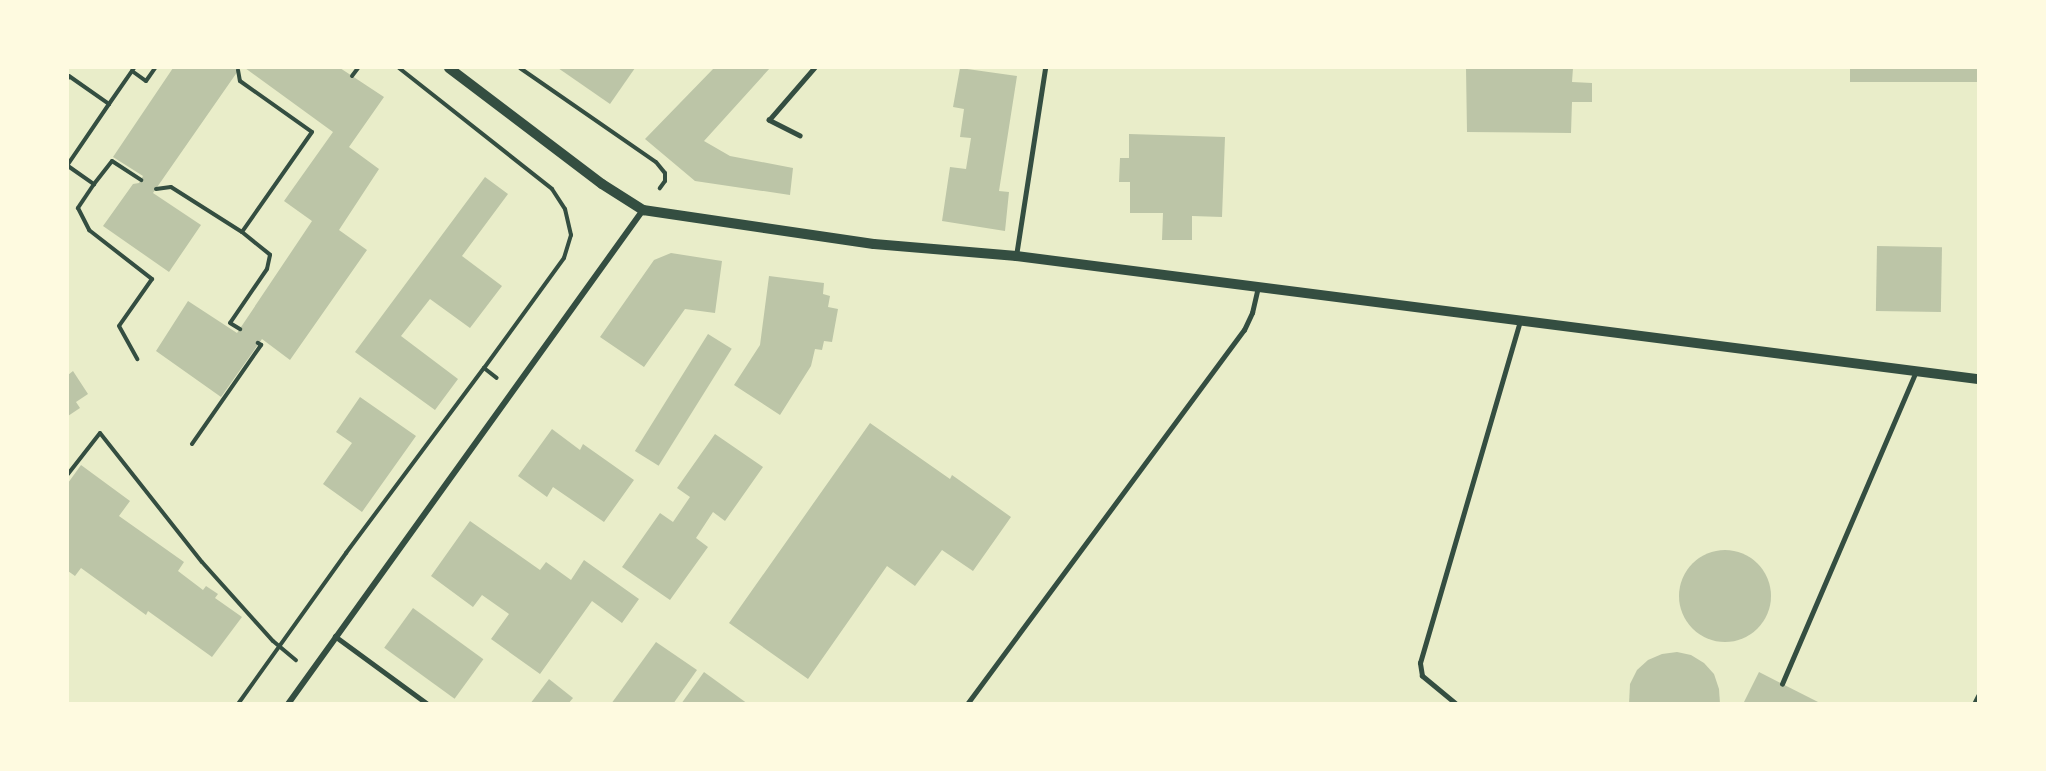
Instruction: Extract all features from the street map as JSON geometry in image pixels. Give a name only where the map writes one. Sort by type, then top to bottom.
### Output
[{"type":"street","points":[[449,68],[602,184],[643,210],[874,244],[1016,256],[1978,379]]},
{"type":"street","points":[[288,704],[643,210]]},
{"type":"lane","points":[[800,136],[769,120],[814,68]]},
{"type":"lane","points":[[1016,256],[1046,68]]},
{"type":"lane","points":[[967,704],[1244,330],[1252,313],[1258,287]]},
{"type":"lane","points":[[1456,704],[1422,676],[1420,663],[1520,322]]},
{"type":"lane","points":[[1782,684],[1916,372]]},
{"type":"lane","points":[[335,636],[428,704]]},
{"type":"lane","points":[[1974,704],[1978,696]]},
{"type":"path","points":[[94,184],[68,165],[133,69],[146,81],[155,68]]},
{"type":"path","points":[[352,76],[358,68]]},
{"type":"path","points":[[238,704],[564,258],[571,235],[565,208],[552,189],[399,68]]},
{"type":"path","points":[[520,68],[656,162],[665,173],[665,181],[643,210]]},
{"type":"path","points":[[238,70],[240,81],[312,132],[242,232]]},
{"type":"path","points":[[68,78],[69,76],[109,104]]},
{"type":"path","points":[[137,359],[119,326],[152,279],[89,230],[78,208],[112,161],[141,180]]},
{"type":"path","points":[[156,189],[171,187],[242,232],[270,255],[267,268],[230,323],[240,329]]},
{"type":"path","points":[[192,444],[261,345],[258,343]]},
{"type":"path","points":[[484,368],[513,389]]},
{"type":"path","points":[[68,474],[100,433],[202,562],[279,645],[310,671]]},
{"type":"building","points":[[173,68],[240,68],[153,193],[201,225],[169,272],[103,226],[133,184],[139,183],[143,176],[113,157]]},
{"type":"building","points":[[245,68],[340,68],[384,97],[349,147],[379,169],[339,230],[367,250],[290,360],[262,339],[221,397],[156,351],[188,301],[237,333],[312,221],[284,201],[333,132]]},
{"type":"building","points":[[558,68],[635,68],[610,104]]},
{"type":"building","points":[[714,68],[770,68],[704,141],[730,156],[793,168],[790,195],[695,181],[645,139]]},
{"type":"building","points":[[960,68],[1017,76],[999,191],[1009,192],[1005,231],[942,221],[950,167],[966,169],[971,138],[960,137],[964,109],[953,107]]},
{"type":"building","points":[[1466,68],[1573,68],[1572,82],[1592,83],[1592,102],[1572,102],[1571,133],[1467,132]]},
{"type":"building","points":[[1850,68],[1978,68],[1978,82],[1850,82]]},
{"type":"building","points":[[1129,134],[1225,137],[1222,217],[1192,216],[1192,240],[1162,240],[1163,213],[1130,213],[1130,182],[1119,182],[1120,158],[1129,158]]},
{"type":"building","points":[[485,177],[508,194],[462,256],[502,286],[470,328],[430,299],[401,336],[458,379],[435,410],[355,352]]},
{"type":"building","points":[[1877,246],[1942,247],[1941,312],[1876,311]]},
{"type":"building","points":[[671,253],[722,261],[715,313],[685,309],[644,367],[600,337],[654,260]]},
{"type":"building","points":[[769,276],[824,283],[823,294],[830,296],[828,307],[838,309],[832,342],[824,341],[822,350],[815,349],[811,366],[780,415],[734,385],[760,345]]},
{"type":"building","points":[[708,334],[732,349],[659,466],[635,451]]},
{"type":"building","points":[[73,371],[88,394],[76,402],[80,408],[68,416],[68,375]]},
{"type":"building","points":[[360,397],[416,436],[362,512],[323,484],[352,443],[336,432]]},
{"type":"building","points":[[870,423],[950,479],[952,475],[1011,517],[973,571],[942,550],[915,586],[887,566],[808,679],[729,623]]},
{"type":"building","points":[[552,429],[580,450],[583,444],[634,480],[604,522],[553,487],[547,497],[518,476]]},
{"type":"building","points":[[715,434],[763,467],[725,521],[713,512],[696,538],[708,547],[670,600],[622,567],[660,513],[673,522],[690,497],[677,488]]},
{"type":"building","points":[[81,465],[130,501],[119,516],[184,562],[178,571],[203,590],[206,586],[218,594],[215,598],[242,617],[212,657],[148,611],[146,615],[81,568],[75,576],[68,571],[68,483]]},
{"type":"building","points":[[470,521],[540,570],[546,562],[571,580],[584,560],[639,599],[622,623],[592,601],[540,674],[491,639],[509,614],[482,595],[473,607],[431,576]]},
{"type":"building","points":[[1725,550],[1743,554],[1757,564],[1767,578],[1771,596],[1767,614],[1757,628],[1743,638],[1725,642],[1707,638],[1693,628],[1683,614],[1679,596],[1683,578],[1693,564],[1707,554]]},
{"type":"building","points":[[413,608],[483,659],[455,699],[384,648]]},
{"type":"building","points":[[656,642],[697,670],[673,704],[611,704]]},
{"type":"building","points":[[1677,652],[1691,655],[1704,663],[1714,674],[1719,689],[1720,704],[1629,704],[1630,684],[1637,670],[1648,660],[1662,654]]},
{"type":"building","points":[[704,672],[748,704],[681,704]]},
{"type":"building","points":[[1759,672],[1822,704],[1743,704]]},
{"type":"building","points":[[549,679],[573,698],[568,704],[530,704]]}]
